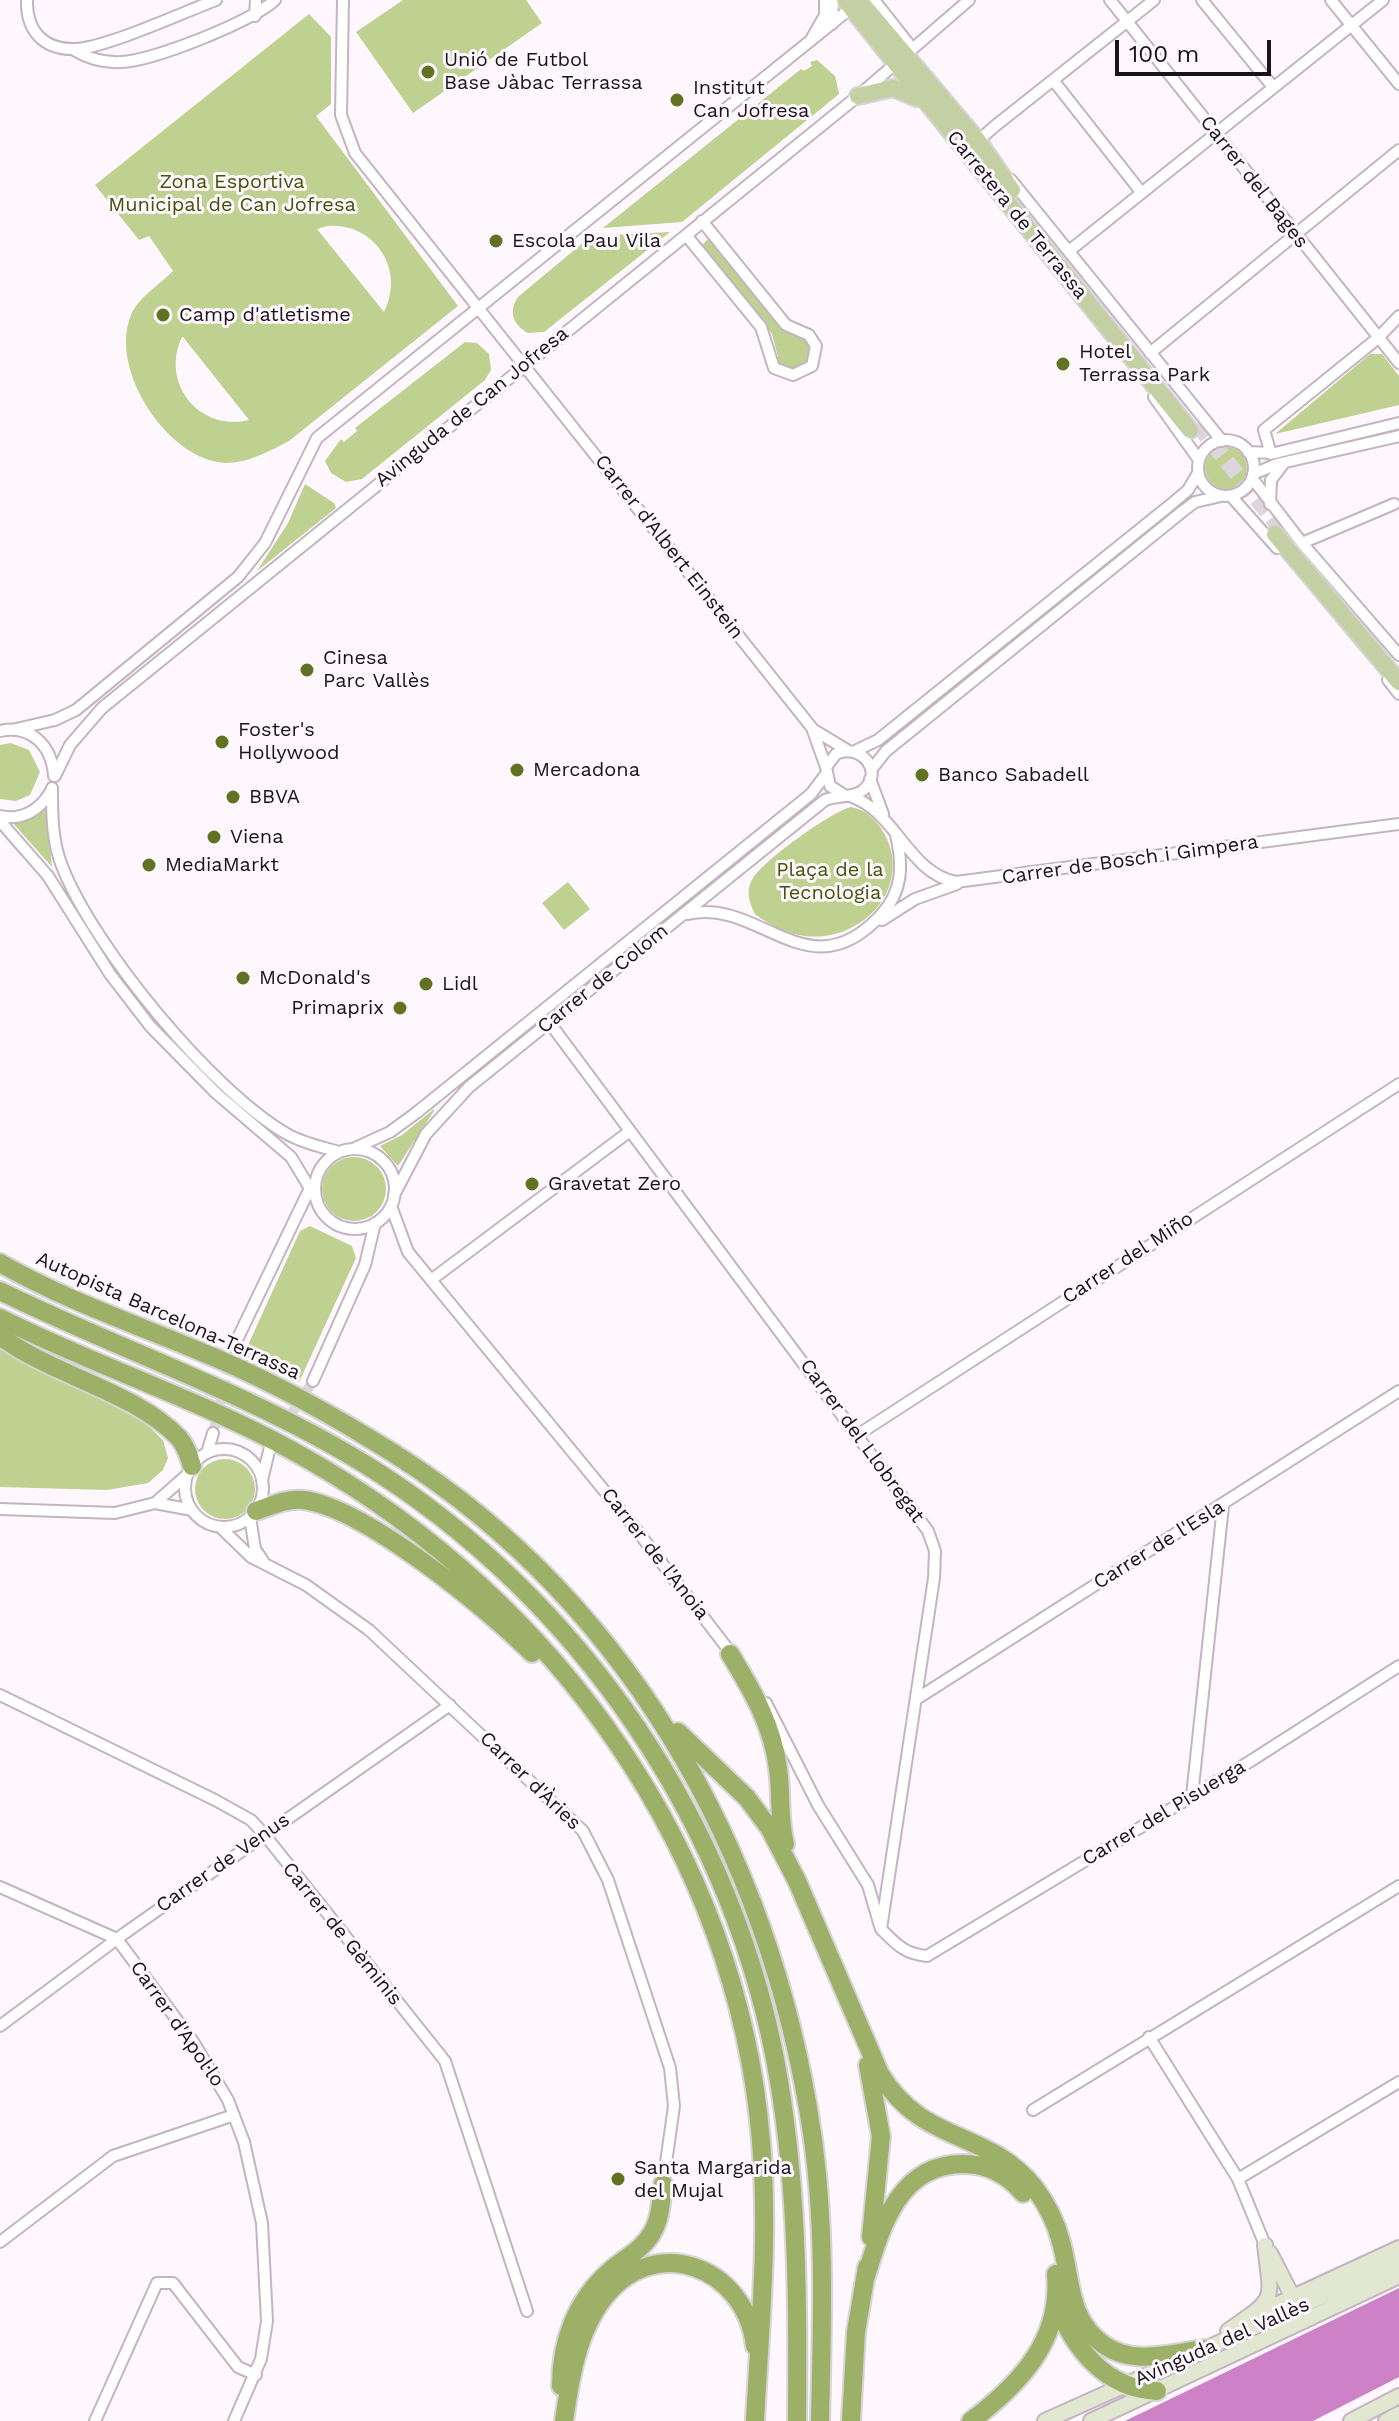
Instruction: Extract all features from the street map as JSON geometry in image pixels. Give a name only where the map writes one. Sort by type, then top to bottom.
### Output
[{"type":"highway","name":"Autopista Barcelona-Terrassa","points":[[0,1263],[70,1298],[217,1359],[304,1402],[407,1462],[526,1558],[608,1647],[649,1701],[696,1777],[744,1875],[788,2008],[813,2138],[821,2238],[820,2421]]},
{"type":"highway","points":[[0,1291],[293,1424],[396,1484],[510,1577],[573,1644],[613,1693],[654,1753],[695,1827],[747,1950],[766,2018],[789,2144],[797,2242],[797,2421]]},
{"type":"highway","points":[[0,1318],[290,1449],[374,1500],[434,1544],[488,1592],[568,1675],[637,1771],[685,1860],[729,1973],[748,2047],[763,2175],[764,2270],[755,2421]]},
{"type":"highway","points":[[0,1336],[47,1365],[151,1417],[180,1439],[190,1470]]},
{"type":"highway","points":[[253,1514],[295,1500],[334,1510],[406,1551],[462,1591],[517,1638],[591,1715],[685,1860]]},
{"type":"highway","points":[[730,1654],[761,1708],[775,1748],[780,1826],[797,1881]]},
{"type":"highway","points":[[649,1701],[759,1811],[797,1881],[880,2074],[905,2108],[942,2132],[994,2152],[1032,2186],[1056,2224],[1076,2314],[1094,2337],[1115,2351],[1135,2357],[1205,2349]]},
{"type":"highway","points":[[848,2001],[871,2075],[881,2136],[851,2388],[851,2421]]},
{"type":"highway","points":[[865,2279],[880,2232],[903,2191],[923,2174],[938,2167],[975,2165],[1008,2178],[1035,2209],[1053,2251],[1057,2304],[1076,2343],[1099,2368],[1122,2385],[1157,2391]]},
{"type":"highway","points":[[564,2421],[561,2359],[567,2337],[599,2281],[642,2246],[653,2232],[663,2184]]},
{"type":"highway","points":[[564,2421],[576,2358],[594,2314],[616,2284],[651,2264],[669,2262],[698,2268],[733,2293],[751,2324],[757,2372]]},
{"type":"highway","points":[[971,2421],[1028,2370],[1044,2344],[1057,2304]]},
{"type":"main road","name":"Carretera de Terrassa","points":[[852,3],[901,48],[978,141],[1010,188],[1193,427],[929,107],[901,48]]},
{"type":"main road","points":[[858,96],[893,88],[905,91],[929,107]]},
{"type":"main road","points":[[1399,669],[1278,532],[1399,682]]},
{"type":"main road","points":[[1254,2315],[1268,2300],[1271,2287],[1265,2245]]},
{"type":"main road","points":[[1265,2245],[1290,2300]]},
{"type":"main road","points":[[1205,2349],[1254,2315],[1399,2248]]},
{"type":"main road","name":"Avinguda del Vallès","points":[[1045,2421],[1205,2349],[1290,2300],[1399,2262]]},
{"type":"main road","name":"Avinguda del Vallès","points":[[1091,2421],[1399,2276]]},
{"type":"main road","points":[[1271,2287],[1290,2300]]},
{"type":"main road","points":[[1263,2341],[1290,2300]]},
{"type":"main road","points":[[1351,2421],[1399,2396]]},
{"type":"main road","points":[[1386,2421],[1399,2414]]},
{"type":"street","points":[[27,0],[26,18],[31,31],[41,40],[99,61],[126,62],[255,16],[275,0]]},
{"type":"street","points":[[74,50],[216,0]]},
{"type":"street","points":[[255,16],[256,0]]},
{"type":"street","name":"Carrer d'Albert Einstein","points":[[343,0],[340,83],[346,135],[362,162],[812,728],[826,770]]},
{"type":"street","points":[[809,43],[825,15],[825,0]]},
{"type":"street","points":[[832,24],[833,0]]},
{"type":"street","points":[[874,0],[901,48]]},
{"type":"street","name":"Avinguda de Can Jofresa","points":[[52,788],[70,745],[102,708],[858,96],[901,48],[969,0]]},
{"type":"street","name":"Carrer del Bages","points":[[1110,0],[1399,363]]},
{"type":"street","points":[[1154,0],[978,141],[1222,441]]},
{"type":"street","points":[[1202,0],[1273,87]]},
{"type":"street","points":[[1331,0],[1399,84]]},
{"type":"street","points":[[1069,251],[1383,0]]},
{"type":"street","points":[[6,728],[55,720],[76,710],[231,585],[265,543],[317,438],[809,43],[852,3]]},
{"type":"street","points":[[1053,80],[1141,192]]},
{"type":"street","points":[[1150,353],[1399,150]]},
{"type":"street","points":[[980,171],[986,184],[1199,460]]},
{"type":"street","points":[[686,235],[761,327],[774,368],[793,375],[812,366],[816,346],[809,335],[786,325],[702,221]]},
{"type":"street","points":[[1271,454],[1264,430],[1378,338],[1399,316]]},
{"type":"street","points":[[1248,452],[1271,454],[1399,423]]},
{"type":"street","points":[[1198,473],[1183,494],[878,740],[836,754],[826,770],[833,789],[846,796],[861,792],[886,751],[1195,502],[1242,491],[1253,476],[1284,463],[1399,436]]},
{"type":"street","points":[[1399,655],[1270,504],[1253,476],[1248,452],[1237,442],[1222,441],[1210,445],[1199,460],[1198,473],[1204,485],[1226,496],[1399,694]]},
{"type":"street","points":[[1270,504],[1271,480],[1284,463]]},
{"type":"street","points":[[1302,543],[1394,504]]},
{"type":"street","points":[[6,728],[40,740],[48,751],[55,776]]},
{"type":"street","name":"Carrer d'Albert Einstein","points":[[812,728],[851,750]]},
{"type":"street","points":[[851,750],[864,756],[871,775]]},
{"type":"street","name":"Carrer de Colom","points":[[355,1148],[398,1127],[495,1050],[811,794],[826,770]]},
{"type":"street","name":"Carrer de Bosch i Gimpera","points":[[871,775],[885,820]]},
{"type":"street","points":[[52,788],[52,821],[61,863],[82,908],[134,984],[186,1045],[256,1110],[294,1137],[339,1152]]},
{"type":"street","points":[[0,819],[22,817],[35,811],[52,788]]},
{"type":"street","name":"Carrer de Bosch i Gimpera","points":[[846,796],[866,803],[930,871],[950,881],[1399,824]]},
{"type":"street","name":"Carrer de Colom","points":[[392,1200],[413,1156],[446,1110],[549,1022],[825,800],[846,796]]},
{"type":"street","points":[[0,819],[48,876],[110,974],[150,1026],[216,1093],[295,1161],[307,1194],[317,1200]]},
{"type":"street","points":[[870,927],[891,903],[899,884],[901,863],[896,833]]},
{"type":"street","points":[[682,915],[705,910],[730,913],[780,938],[815,946],[843,942],[924,895],[966,881]]},
{"type":"street","name":"Carrer del Llobregat","points":[[549,1022],[859,1434],[928,1531],[935,1551],[918,1698],[881,1929]]},
{"type":"street","name":"Carrer del Miño","points":[[859,1434],[1399,1084]]},
{"type":"street","points":[[431,1280],[630,1131]]},
{"type":"street","points":[[234,1346],[322,1166],[339,1152],[355,1148],[374,1154],[388,1167],[392,1200],[375,1223],[365,1265],[313,1381]]},
{"type":"street","points":[[317,1176],[317,1200],[324,1214],[344,1227],[360,1228],[375,1223]]},
{"type":"street","name":"Carrer de l'Anoia","points":[[392,1200],[403,1243],[635,1528],[757,1687],[818,1805],[868,1885],[881,1929]]},
{"type":"street","name":"Carrer de l'Esla","points":[[918,1698],[1399,1391]]},
{"type":"street","points":[[207,1453],[213,1433]]},
{"type":"street","points":[[263,1561],[255,1549],[253,1514],[262,1496],[262,1480],[270,1447]]},
{"type":"street","points":[[155,1503],[207,1453],[218,1449],[241,1453],[251,1460],[262,1480]]},
{"type":"street","points":[[190,1470],[186,1486],[192,1510],[200,1518],[220,1527],[231,1526],[253,1514]]},
{"type":"street","points":[[0,1509],[115,1513],[155,1503],[192,1510]]},
{"type":"street","points":[[1192,1796],[1223,1506]]},
{"type":"street","name":"Carrer d'Àries","points":[[220,1527],[251,1557],[263,1561],[353,1617],[583,1831],[594,1850],[670,2068],[674,2106],[663,2184]]},
{"type":"street","name":"Carrer del Pisuerga","points":[[881,1929],[909,1954],[927,1956],[1192,1796],[1399,1666]]},
{"type":"street","name":"Carrer de Gèminis","points":[[0,1695],[215,1800],[251,1820],[264,1834],[445,2061],[527,2311]]},
{"type":"street","name":"Carrer de Venus","points":[[0,2026],[264,1834],[450,1705]]},
{"type":"street","points":[[1033,2110],[1399,1886]]},
{"type":"street","name":"Carrer d'Apol·lo","points":[[0,1887],[117,1939],[194,2043],[234,2115],[249,2160],[262,2223],[267,2335],[256,2375],[234,2421]]},
{"type":"street","points":[[1149,2037],[1238,2179],[1265,2245]]},
{"type":"street","points":[[1238,2179],[1399,2082]]},
{"type":"street","points":[[0,2242],[113,2156],[234,2115]]},
{"type":"street","points":[[95,2421],[157,2283],[173,2283],[238,2367],[256,2375]]},
{"type":"green space","name":"Unió de Futbol Base Jàbac Terrassa","points":[[403,0],[526,0],[542,23],[413,113],[356,32]]},
{"type":"green space","name":"Zona Esportiva Municipal de Can Jofresa","points":[[309,14],[331,37],[331,104],[316,116],[458,306],[289,441],[242,461],[226,463],[204,458],[183,447],[164,430],[136,385],[128,361],[126,337],[134,309],[173,271],[149,236],[139,240],[95,185]],"holes":[[[327,226],[359,232],[381,251],[391,280],[390,296],[384,312],[317,229]],[[183,337],[249,420],[231,422],[214,419],[188,400],[180,387],[176,371]]]},
{"type":"green space","points":[[817,60],[835,76],[839,94],[682,222],[603,228],[801,69],[804,71],[812,66],[810,62]]},
{"type":"green space","points":[[670,232],[544,332],[528,333],[516,322],[513,307],[518,297],[591,236]]},
{"type":"green space","points":[[708,239],[781,328],[803,336],[811,352],[807,364],[794,370],[780,365],[772,334],[702,245]]},
{"type":"green space","points":[[465,342],[477,343],[489,354],[491,370],[485,380],[362,479],[346,482],[331,473],[325,461],[341,439],[344,442],[357,431],[355,428]]},
{"type":"green space","points":[[1370,354],[1382,354],[1399,376],[1399,405],[1275,434]]},
{"type":"green space","points":[[1226,447],[1241,453],[1247,468],[1241,483],[1226,489],[1211,483],[1205,468],[1211,453]]},
{"type":"green space","points":[[305,484],[334,503],[336,508],[257,571],[288,523]]},
{"type":"green space","points":[[11,743],[29,750],[40,772],[30,795],[16,801],[0,799],[0,745]]},
{"type":"green space","name":"Plaça de la Tecnologia","points":[[851,807],[866,813],[878,823],[892,853],[892,873],[887,891],[877,907],[863,921],[826,936],[791,933],[755,914],[749,892],[759,870],[814,827]]},
{"type":"green space","points":[[46,808],[52,867],[12,822],[28,819]]},
{"type":"green space","points":[[568,882],[590,909],[564,930],[542,903]]},
{"type":"green space","points":[[434,1109],[398,1166],[380,1146],[402,1135]]},
{"type":"green space","points":[[354,1157],[377,1166],[386,1189],[377,1212],[354,1221],[331,1212],[322,1189],[331,1166]]},
{"type":"green space","points":[[310,1226],[352,1246],[356,1258],[299,1382],[243,1356],[300,1231]]},
{"type":"green space","points":[[0,1345],[145,1423],[163,1440],[168,1458],[163,1470],[148,1483],[107,1490],[0,1487]]},
{"type":"green space","points":[[225,1459],[246,1468],[255,1489],[246,1510],[225,1519],[204,1510],[195,1489],[204,1468]]},
{"type":"shaded area","points":[[1399,2288],[1399,2377],[1313,2421],[1125,2421]]},
{"type":"tunnel","points":[[1197,424],[1281,529]]},
{"type":"tunnel","points":[[213,1433],[234,1346]]},
{"type":"tunnel","points":[[273,1442],[313,1381]]},
{"type":"place","name":"Unió de Futbol Base Jàbac Terrassa","points":[[428,72]]},
{"type":"place","name":"Institut Can Jofresa","points":[[677,100]]},
{"type":"place","name":"Escola Pau Vila","points":[[496,241]]},
{"type":"place","name":"Camp d'atletisme","points":[[163,315]]},
{"type":"place","name":"Hotel Terrassa Park","points":[[1063,364]]},
{"type":"place","name":"Cinesa Parc Vallès","points":[[307,670]]},
{"type":"place","name":"Foster's Hollywood","points":[[222,742]]},
{"type":"place","name":"Mercadona","points":[[517,770]]},
{"type":"place","name":"Banco Sabadell","points":[[922,775]]},
{"type":"place","name":"BBVA","points":[[233,797]]},
{"type":"place","name":"Viena","points":[[214,837]]},
{"type":"place","name":"MediaMarkt","points":[[149,865]]},
{"type":"place","name":"McDonald's","points":[[243,978]]},
{"type":"place","name":"Lidl","points":[[426,984]]},
{"type":"place","name":"Primaprix","points":[[400,1008]]},
{"type":"place","name":"Gravetat Zero","points":[[532,1184]]},
{"type":"place","name":"Santa Margarida del Mujal","points":[[618,2179]]}]
